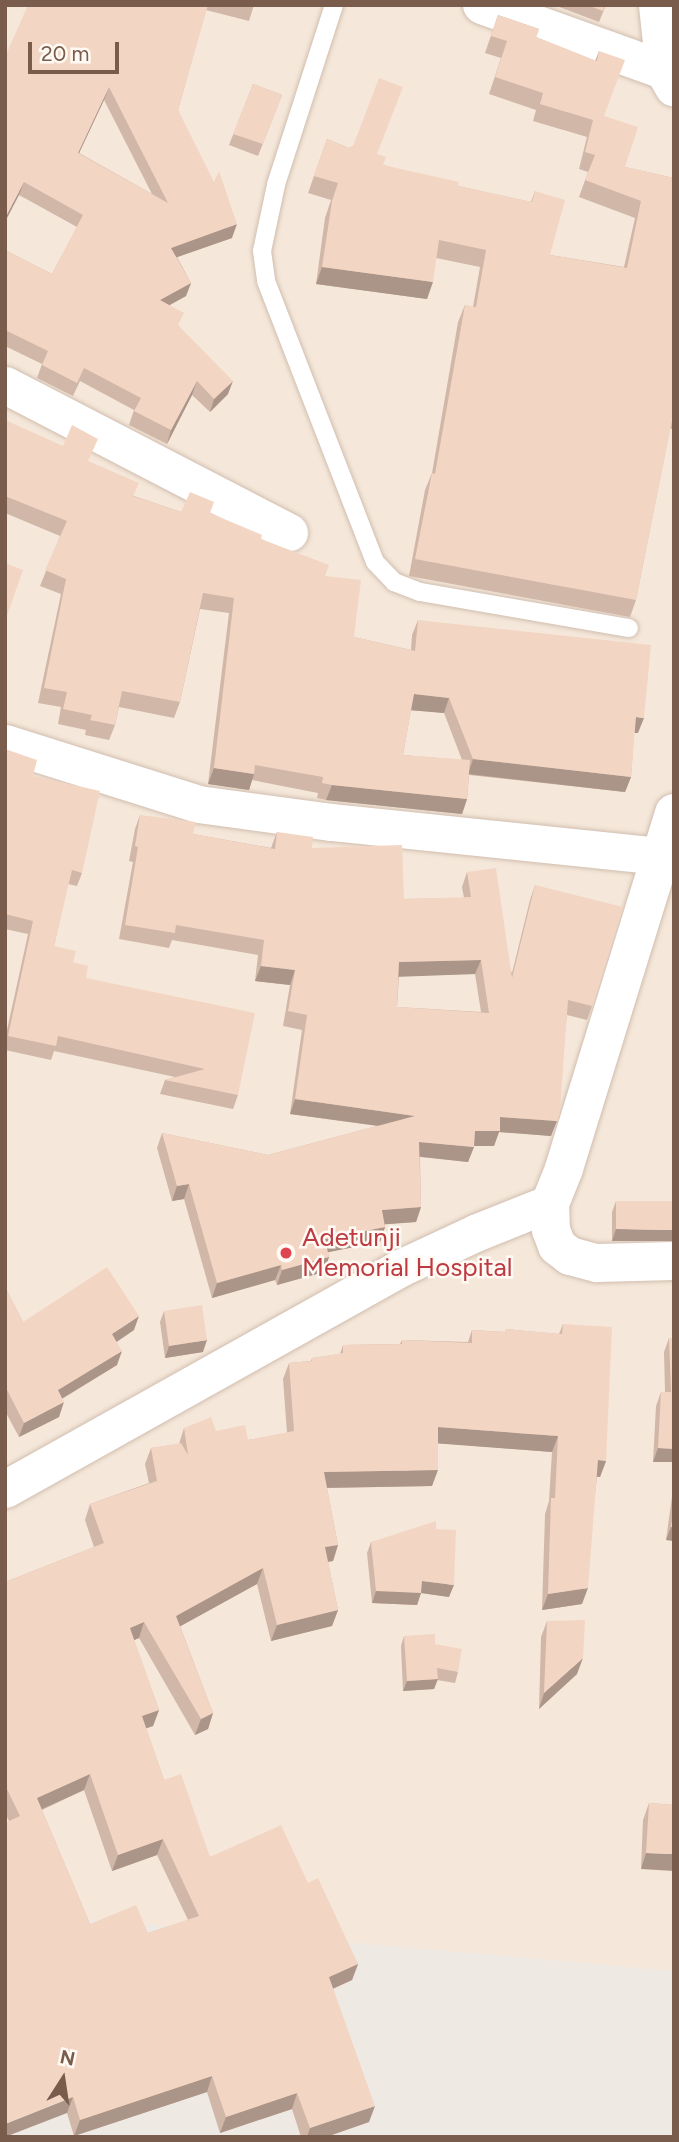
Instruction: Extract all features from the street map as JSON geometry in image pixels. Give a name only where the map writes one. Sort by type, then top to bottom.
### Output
[{"type":"main road","points":[[482,5],[669,78]]},
{"type":"main road","points":[[674,813],[564,1169],[550,1203],[551,1230],[557,1246],[570,1256],[597,1263],[674,1261]]},
{"type":"street","points":[[657,5],[669,78]]},
{"type":"street","points":[[5,385],[289,532]]},
{"type":"street","points":[[5,743],[198,804],[346,823],[660,856]]},
{"type":"street","points":[[5,1489],[400,1268],[475,1233],[550,1203]]},
{"type":"lane","points":[[334,5],[276,185],[262,251],[270,291],[375,562],[394,582],[420,592],[629,628]]},
{"type":"shaded area","points":[[5,5],[674,5],[674,2137],[5,2137]]},
{"type":"shaded area","points":[[5,1912],[674,1971],[674,2137],[5,2137]]},
{"type":"building","points":[[28,5],[208,5],[178,110],[214,182],[219,171],[237,224],[171,248],[191,283],[160,300],[184,313],[178,325],[233,381],[214,399],[197,381],[171,430],[134,411],[141,398],[84,368],[77,383],[42,365],[48,351],[5,330],[5,250],[52,274],[83,215],[24,182],[5,218],[5,57]],"holes":[[[109,87],[168,203],[78,153]]]},
{"type":"building","points":[[587,5],[605,5],[603,11]]},
{"type":"building","points":[[498,15],[539,29],[536,37],[597,61],[599,51],[625,60],[604,116],[638,127],[625,167],[674,178],[674,411],[636,600],[415,559],[432,473],[435,474],[465,305],[476,307],[486,250],[439,240],[433,282],[322,267],[332,201],[338,183],[314,176],[327,139],[349,148],[353,146],[379,78],[403,87],[377,154],[386,157],[383,165],[459,182],[458,186],[532,202],[535,191],[565,200],[550,255],[627,268],[641,201],[585,180],[595,155],[585,152],[593,120],[540,104],[543,93],[495,77],[507,41],[491,36]]},
{"type":"building","points":[[253,84],[282,95],[263,144],[233,134]]},
{"type":"building","points":[[5,420],[63,446],[72,425],[98,439],[88,461],[139,483],[133,496],[181,512],[190,492],[214,502],[210,513],[262,535],[261,539],[329,565],[325,576],[361,580],[354,637],[415,651],[418,620],[651,645],[644,718],[636,717],[631,777],[473,759],[449,698],[414,694],[403,755],[470,760],[467,799],[332,785],[322,783],[323,777],[255,765],[254,774],[214,768],[234,598],[203,593],[180,702],[122,691],[115,725],[90,720],[92,715],[63,709],[67,692],[44,688],[66,579],[45,570],[67,521],[5,496]]},
{"type":"building","points":[[5,563],[23,570],[5,621]]},
{"type":"building","points":[[5,749],[37,760],[33,776],[100,791],[82,873],[72,870],[54,946],[76,951],[73,962],[88,966],[86,978],[255,1013],[238,1095],[165,1080],[205,1069],[58,1036],[56,1046],[8,1036],[33,921],[5,914]]},
{"type":"building","points":[[140,815],[196,822],[193,834],[275,849],[277,832],[313,837],[312,848],[402,845],[404,899],[471,897],[467,872],[496,868],[512,978],[535,885],[623,907],[592,1006],[568,1000],[557,1121],[500,1117],[500,1131],[475,1131],[474,1147],[419,1142],[421,1207],[382,1210],[385,1227],[325,1239],[329,1257],[282,1270],[281,1265],[217,1283],[189,1184],[177,1186],[162,1133],[268,1155],[415,1116],[295,1099],[307,1015],[288,1011],[295,970],[261,966],[264,940],[176,925],[175,933],[125,925],[138,847],[135,846]],"holes":[[[481,960],[489,1013],[397,1007],[399,962]]]},
{"type":"building","points":[[616,1201],[674,1201],[674,1230],[616,1229]]},
{"type":"building","points":[[107,1267],[139,1316],[112,1334],[122,1351],[58,1390],[64,1402],[24,1423],[5,1386],[5,1287],[23,1322]]},
{"type":"building","points":[[202,1305],[207,1340],[169,1346],[164,1311]]},
{"type":"building","points":[[563,1324],[612,1327],[606,1461],[598,1460],[588,1588],[548,1594],[551,1498],[555,1498],[558,1436],[438,1427],[438,1470],[324,1472],[338,1545],[325,1547],[338,1610],[277,1625],[263,1568],[176,1616],[213,1713],[201,1719],[144,1622],[130,1628],[159,1710],[142,1716],[164,1780],[181,1774],[210,1857],[281,1825],[308,1883],[318,1878],[358,1964],[329,1977],[375,2106],[310,2128],[297,2093],[226,2117],[212,2076],[80,2120],[73,2097],[5,2124],[5,1823],[20,1816],[5,1785],[5,1582],[104,1543],[90,1504],[157,1481],[151,1448],[181,1443],[188,1455],[184,1428],[211,1417],[216,1431],[245,1425],[248,1440],[294,1431],[289,1363],[312,1361],[312,1358],[343,1353],[343,1345],[402,1344],[402,1340],[472,1343],[472,1330],[505,1332],[506,1329],[562,1334]],"holes":[[[90,1774],[118,1855],[163,1839],[199,1916],[148,1933],[136,1905],[90,1924],[37,1798]]]},
{"type":"building","points":[[669,1338],[674,1338],[674,1449],[658,1448],[661,1392],[671,1392]]},
{"type":"building","points":[[436,1521],[436,1529],[456,1530],[454,1585],[422,1581],[421,1593],[376,1591],[371,1542]]},
{"type":"building","points":[[585,1620],[583,1658],[544,1693],[547,1621]]},
{"type":"building","points":[[435,1634],[435,1644],[462,1649],[458,1672],[437,1668],[438,1679],[407,1681],[404,1636]]},
{"type":"building","points":[[649,1803],[674,1805],[674,1854],[646,1853]]},
{"type":"place","name":"Adetunji Memorial Hospital","points":[[286,1253]]}]
